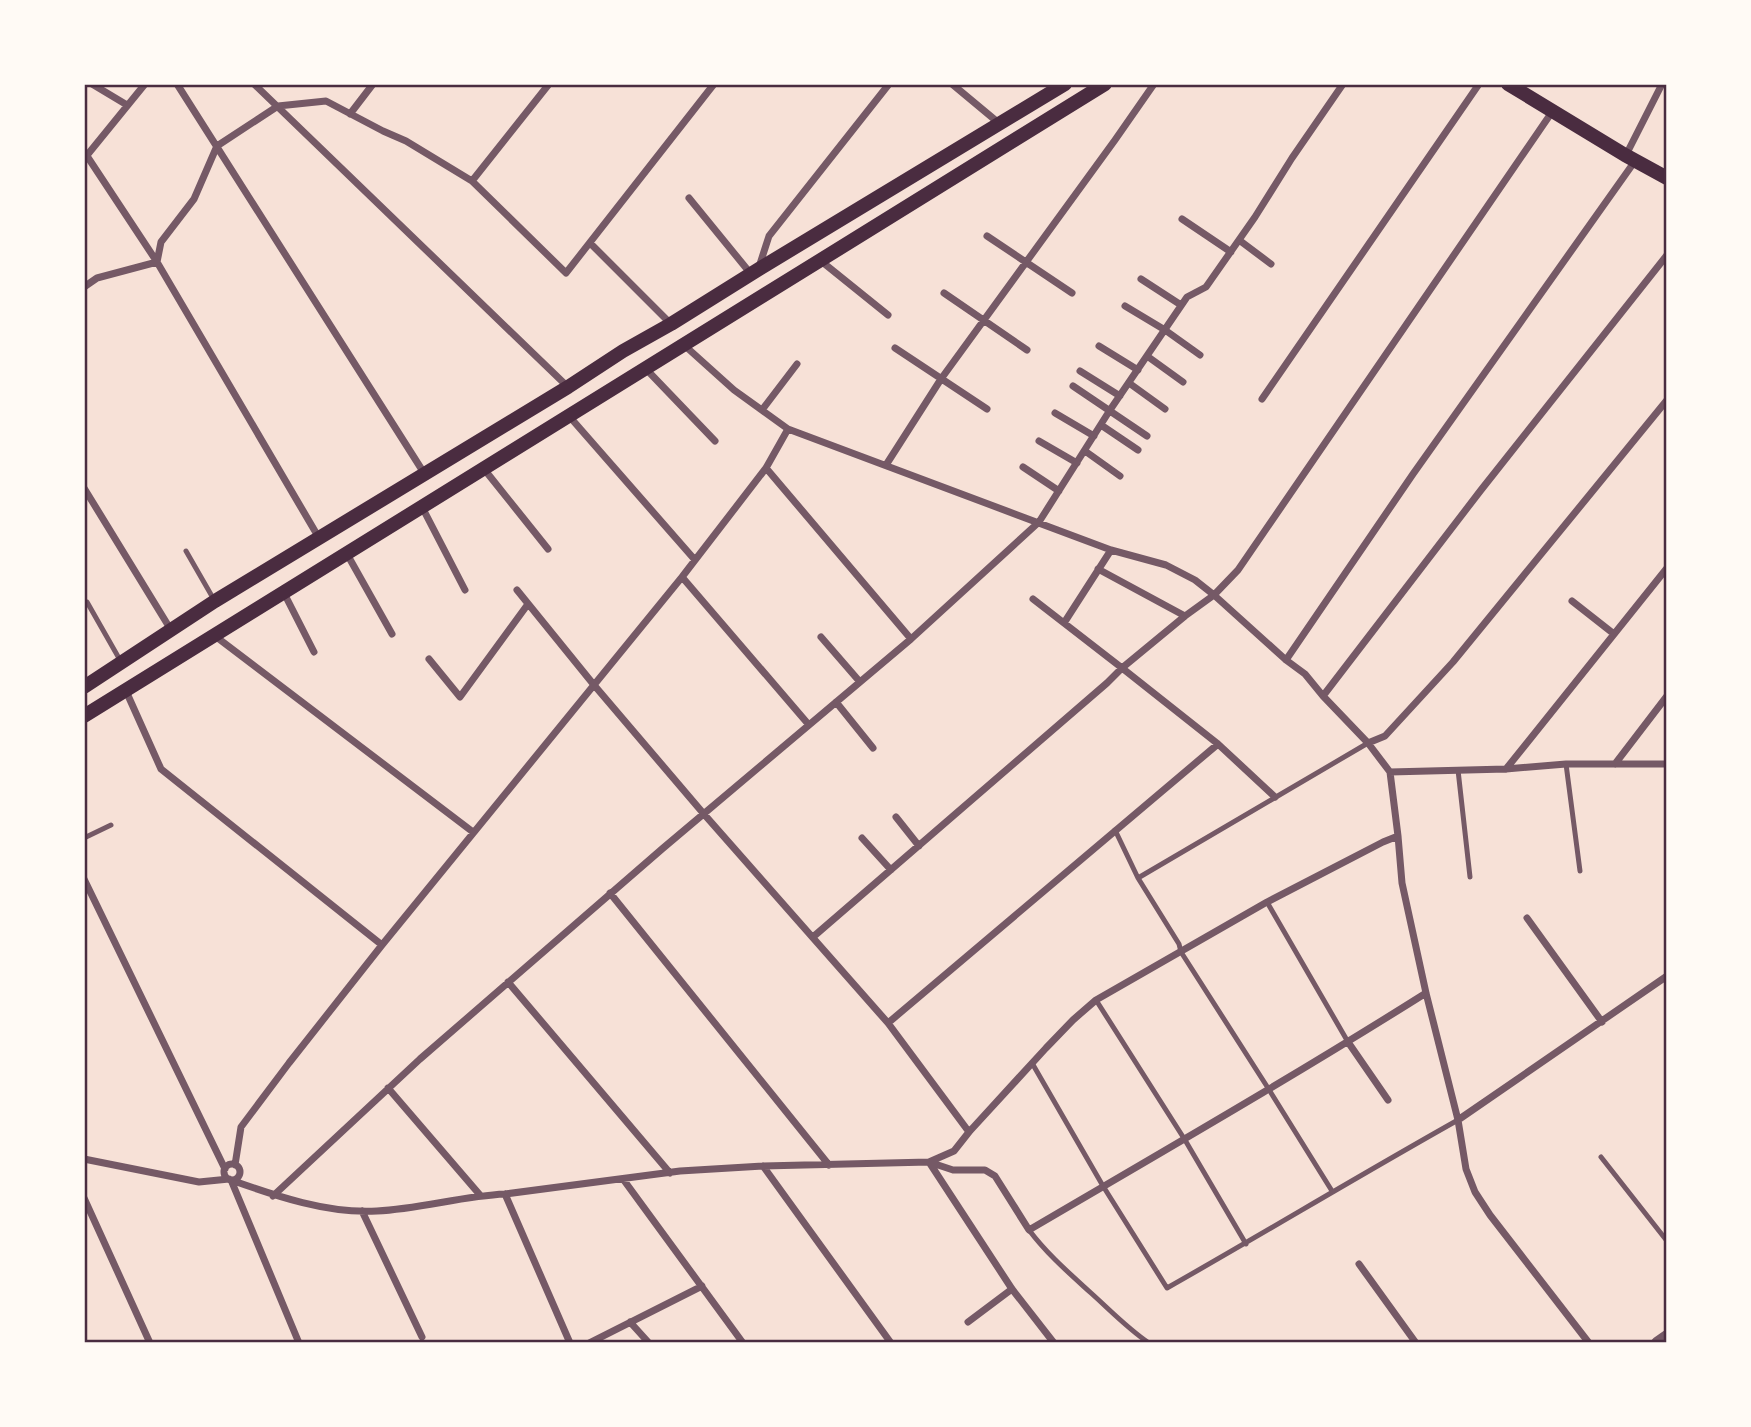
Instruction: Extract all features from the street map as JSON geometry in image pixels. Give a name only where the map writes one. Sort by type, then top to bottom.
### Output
[{"type":"main road","points":[[84,687],[215,601],[1065,84]]},
{"type":"main road","points":[[84,716],[1105,84]]},
{"type":"main road","points":[[1508,84],[1528,89],[1552,112],[1667,178]]},
{"type":"main road","points":[[671,324],[684,345]]},
{"type":"street","points":[[92,84],[128,105]]},
{"type":"street","points":[[145,84],[85,158],[157,262],[319,538]]},
{"type":"street","points":[[177,84],[424,473]]},
{"type":"street","points":[[254,84],[568,387]]},
{"type":"street","points":[[350,114],[373,84]]},
{"type":"street","points":[[472,181],[549,84]]},
{"type":"street","points":[[157,262],[161,242],[194,199],[217,146],[278,106],[326,101],[406,141],[472,181],[566,273],[714,84]]},
{"type":"street","points":[[689,198],[755,271],[769,236],[889,84]]},
{"type":"street","points":[[952,84],[1000,124]]},
{"type":"street","points":[[886,465],[940,379],[1154,84]]},
{"type":"street","points":[[273,1196],[388,1088],[508,982],[911,639],[1040,522],[1110,410],[1181,305],[1187,297],[1206,287],[1343,84]]},
{"type":"street","points":[[1262,399],[1479,84]]},
{"type":"street","points":[[1286,660],[1630,158],[1662,84]]},
{"type":"street","points":[[813,937],[1122,668],[1214,595],[1238,570],[1552,112]]},
{"type":"street","points":[[1182,219],[1231,251]]},
{"type":"street","points":[[987,236],[1072,292]]},
{"type":"street","points":[[1240,240],[1271,264]]},
{"type":"street","points":[[590,243],[671,324]]},
{"type":"street","points":[[1323,696],[1481,490],[1667,255]]},
{"type":"street","points":[[821,261],[888,315]]},
{"type":"street","points":[[84,287],[97,278],[157,262]]},
{"type":"street","points":[[1141,279],[1181,305]]},
{"type":"street","points":[[944,293],[1027,350]]},
{"type":"street","points":[[1125,306],[1200,355]]},
{"type":"street","points":[[684,345],[734,390],[788,429],[1111,550],[1166,565],[1195,580],[1305,674],[1368,743],[1390,772],[1402,883],[1458,1120],[1466,1169],[1475,1192],[1490,1215],[1589,1343]]},
{"type":"street","points":[[1099,346],[1138,370]]},
{"type":"street","points":[[895,348],[987,409]]},
{"type":"street","points":[[1147,356],[1183,382]]},
{"type":"street","points":[[762,410],[797,364]]},
{"type":"street","points":[[646,369],[715,441]]},
{"type":"street","points":[[1080,371],[1121,396]]},
{"type":"street","points":[[1129,383],[1165,409]]},
{"type":"street","points":[[1073,386],[1147,436]]},
{"type":"street","points":[[1368,743],[1385,736],[1453,662],[1667,400]]},
{"type":"street","points":[[1055,413],[1094,436]]},
{"type":"street","points":[[569,416],[695,560]]},
{"type":"street","points":[[1101,425],[1138,450]]},
{"type":"street","points":[[235,1165],[241,1127],[382,945],[682,577],[766,468],[788,429]]},
{"type":"street","points":[[1039,440],[1077,463]]},
{"type":"street","points":[[1085,451],[1120,476]]},
{"type":"street","points":[[1023,467],[1059,491]]},
{"type":"street","points":[[766,468],[911,639]]},
{"type":"street","points":[[484,469],[548,549]]},
{"type":"street","points":[[84,488],[171,631]]},
{"type":"street","points":[[422,508],[465,590]]},
{"type":"street","points":[[1064,623],[1111,550]]},
{"type":"street","points":[[347,554],[392,634]]},
{"type":"street","points":[[1506,769],[1667,568]]},
{"type":"street","points":[[1098,569],[1185,616]]},
{"type":"street","points":[[682,577],[809,725]]},
{"type":"street","points":[[517,590],[594,685],[888,1023],[969,1132]]},
{"type":"street","points":[[284,593],[314,652]]},
{"type":"street","points":[[1033,599],[1218,744],[1275,797]]},
{"type":"street","points":[[1572,601],[1614,634]]},
{"type":"street","points":[[429,659],[460,696],[528,604]]},
{"type":"street","points":[[214,636],[474,832]]},
{"type":"street","points":[[821,637],[860,682]]},
{"type":"street","points":[[125,691],[161,769],[382,945]]},
{"type":"street","points":[[1615,764],[1667,696]]},
{"type":"street","points":[[836,702],[873,748]]},
{"type":"street","points":[[888,1023],[1218,744]]},
{"type":"street","points":[[1390,772],[1506,769],[1566,764],[1667,764]]},
{"type":"street","points":[[896,817],[919,846]]},
{"type":"street","points":[[929,1162],[954,1151],[1032,1063],[1096,1000],[1267,902],[1398,836]]},
{"type":"street","points":[[862,838],[891,870]]},
{"type":"street","points":[[84,879],[225,1170],[224,1174],[230,1180],[299,1343]]},
{"type":"street","points":[[610,893],[829,1165]]},
{"type":"street","points":[[1527,918],[1601,1022]]},
{"type":"street","points":[[1458,1120],[1667,976]]},
{"type":"street","points":[[508,982],[670,1172]]},
{"type":"street","points":[[230,1180],[273,1196],[341,1210],[377,1211],[480,1195],[623,1180],[670,1172],[763,1166],[929,1162],[953,1170],[985,1170],[995,1176],[1029,1230],[1185,1140],[1426,993]]},
{"type":"street","points":[[1348,1042],[1388,1100]]},
{"type":"street","points":[[388,1088],[480,1195]]},
{"type":"street","points":[[84,1159],[199,1182],[236,1179],[240,1174],[235,1165],[230,1164],[225,1170]]},
{"type":"street","points":[[929,1162],[1012,1289],[1052,1340],[1041,1343]]},
{"type":"street","points":[[763,1166],[891,1343]]},
{"type":"street","points":[[623,1180],[743,1343]]},
{"type":"street","points":[[505,1194],[570,1343]]},
{"type":"street","points":[[84,1198],[150,1343]]},
{"type":"street","points":[[362,1211],[422,1336]]},
{"type":"street","points":[[1359,1264],[1416,1343]]},
{"type":"street","points":[[589,1343],[702,1286]]},
{"type":"street","points":[[968,1322],[1012,1289]]},
{"type":"street","points":[[630,1322],[649,1343]]},
{"type":"street","points":[[1657,1343],[1667,1336]]},
{"type":"lane","points":[[186,551],[215,601]]},
{"type":"lane","points":[[87,602],[121,663]]},
{"type":"lane","points":[[1138,878],[1368,743]]},
{"type":"lane","points":[[1566,764],[1580,871]]},
{"type":"lane","points":[[1458,770],[1470,877]]},
{"type":"lane","points":[[84,838],[111,825]]},
{"type":"lane","points":[[1115,830],[1138,878],[1179,944],[1181,952],[1332,1191]]},
{"type":"lane","points":[[1267,902],[1348,1042]]},
{"type":"lane","points":[[1096,1000],[1185,1140],[1246,1244]]},
{"type":"lane","points":[[1032,1063],[1103,1186],[1167,1289],[1458,1120]]},
{"type":"lane","points":[[1601,1157],[1667,1241]]},
{"type":"lane","points":[[1029,1230],[1041,1247],[1134,1333],[1149,1343]]}]
